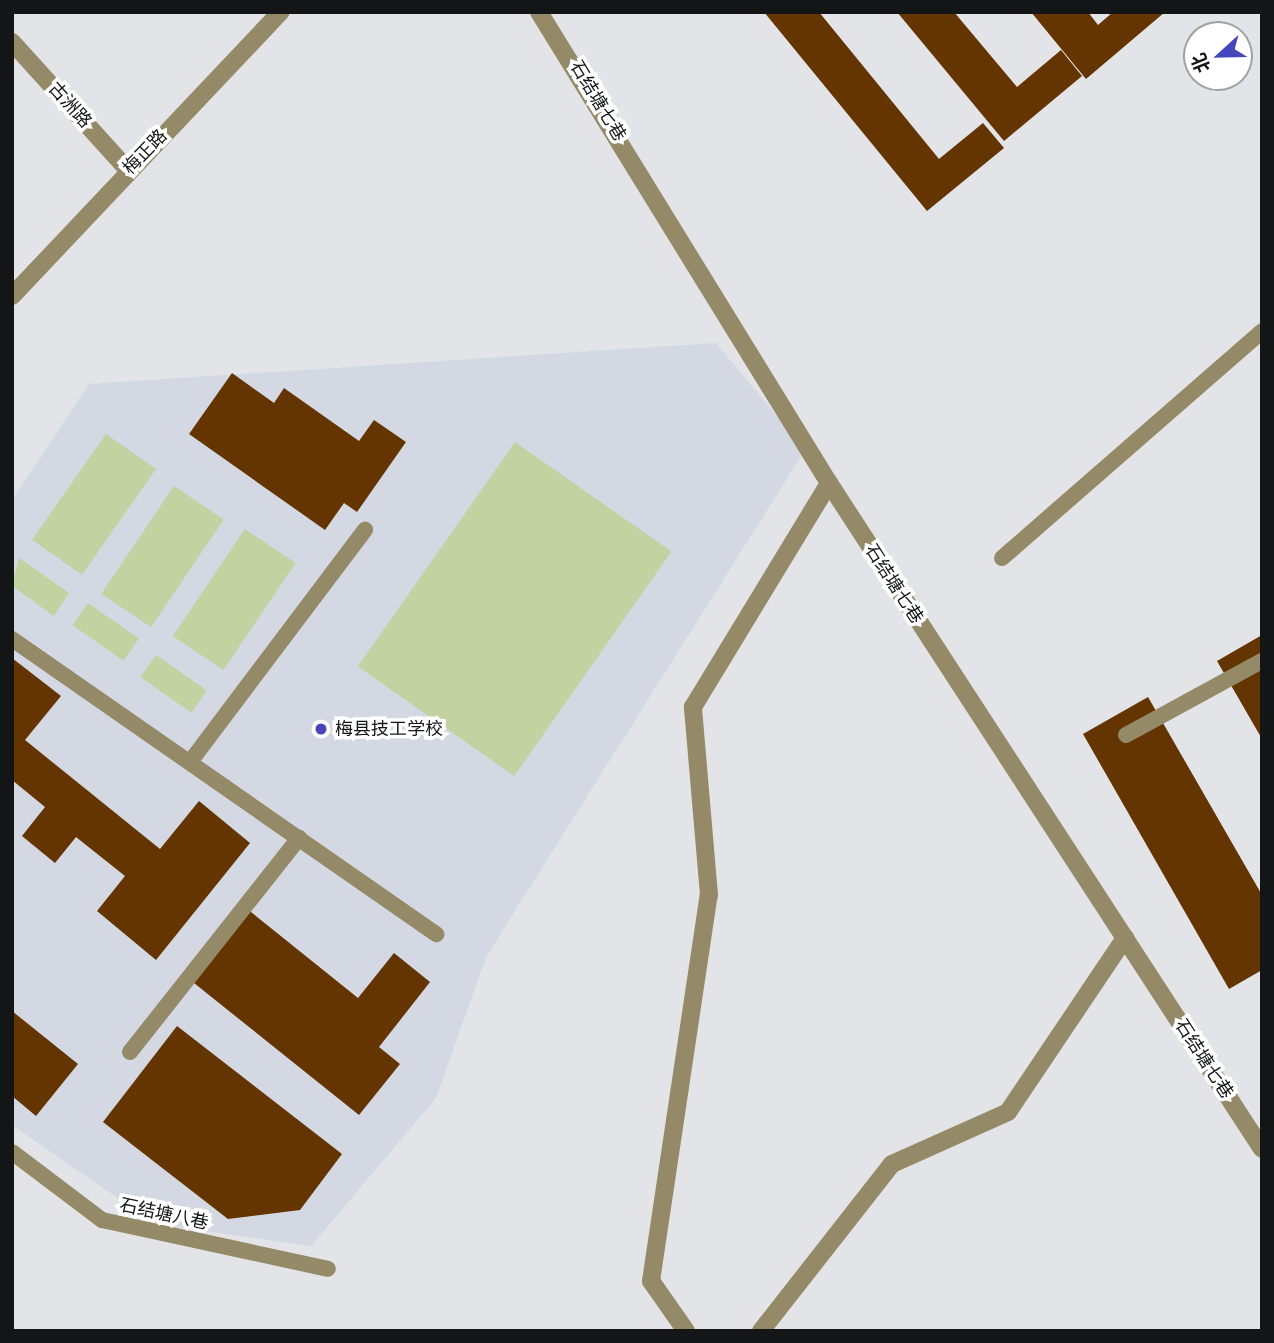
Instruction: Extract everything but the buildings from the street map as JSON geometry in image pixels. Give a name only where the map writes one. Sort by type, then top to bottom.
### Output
[{"type":"street","name":"梅正路","points":[[12,296],[127,169],[281,12]]},
{"type":"street","name":"石结塘七巷","points":[[539,12],[829,483],[1260,1142]]},
{"type":"street","name":"古洲路","points":[[12,41],[127,169]]},
{"type":"street","points":[[686,1331],[651,1281],[709,895],[693,707],[829,483]]},
{"type":"street","points":[[761,1331],[892,1164],[1007,1112],[1125,938]]},
{"type":"lane","points":[[1002,558],[1262,331]]},
{"type":"lane","points":[[190,762],[365,530]]},
{"type":"lane","points":[[12,639],[436,934]]},
{"type":"lane","points":[[1126,735],[1262,661]]},
{"type":"lane","points":[[130,1052],[299,838]]},
{"type":"lane","name":"石结塘八巷","points":[[12,1153],[102,1220],[328,1269]]},
{"type":"shaded area","name":"梅县技工学校","points":[[716,343],[805,450],[486,957],[436,1098],[311,1246],[155,1224],[12,1125],[12,500],[89,384]]},
{"type":"green space","points":[[106,434],[156,469],[82,575],[32,540]]},
{"type":"green space","points":[[515,442],[671,552],[514,776],[358,666]]},
{"type":"green space","points":[[174,486],[224,520],[151,627],[101,594]]},
{"type":"green space","points":[[245,529],[296,563],[223,670],[173,636]]},
{"type":"green space","points":[[19,558],[69,593],[54,616],[12,586]]},
{"type":"green space","points":[[88,603],[139,639],[123,661],[73,625]]},
{"type":"green space","points":[[156,655],[207,691],[191,713],[141,677]]},
{"type":"place","name":"梅县技工学校","points":[[321,729]]}]
